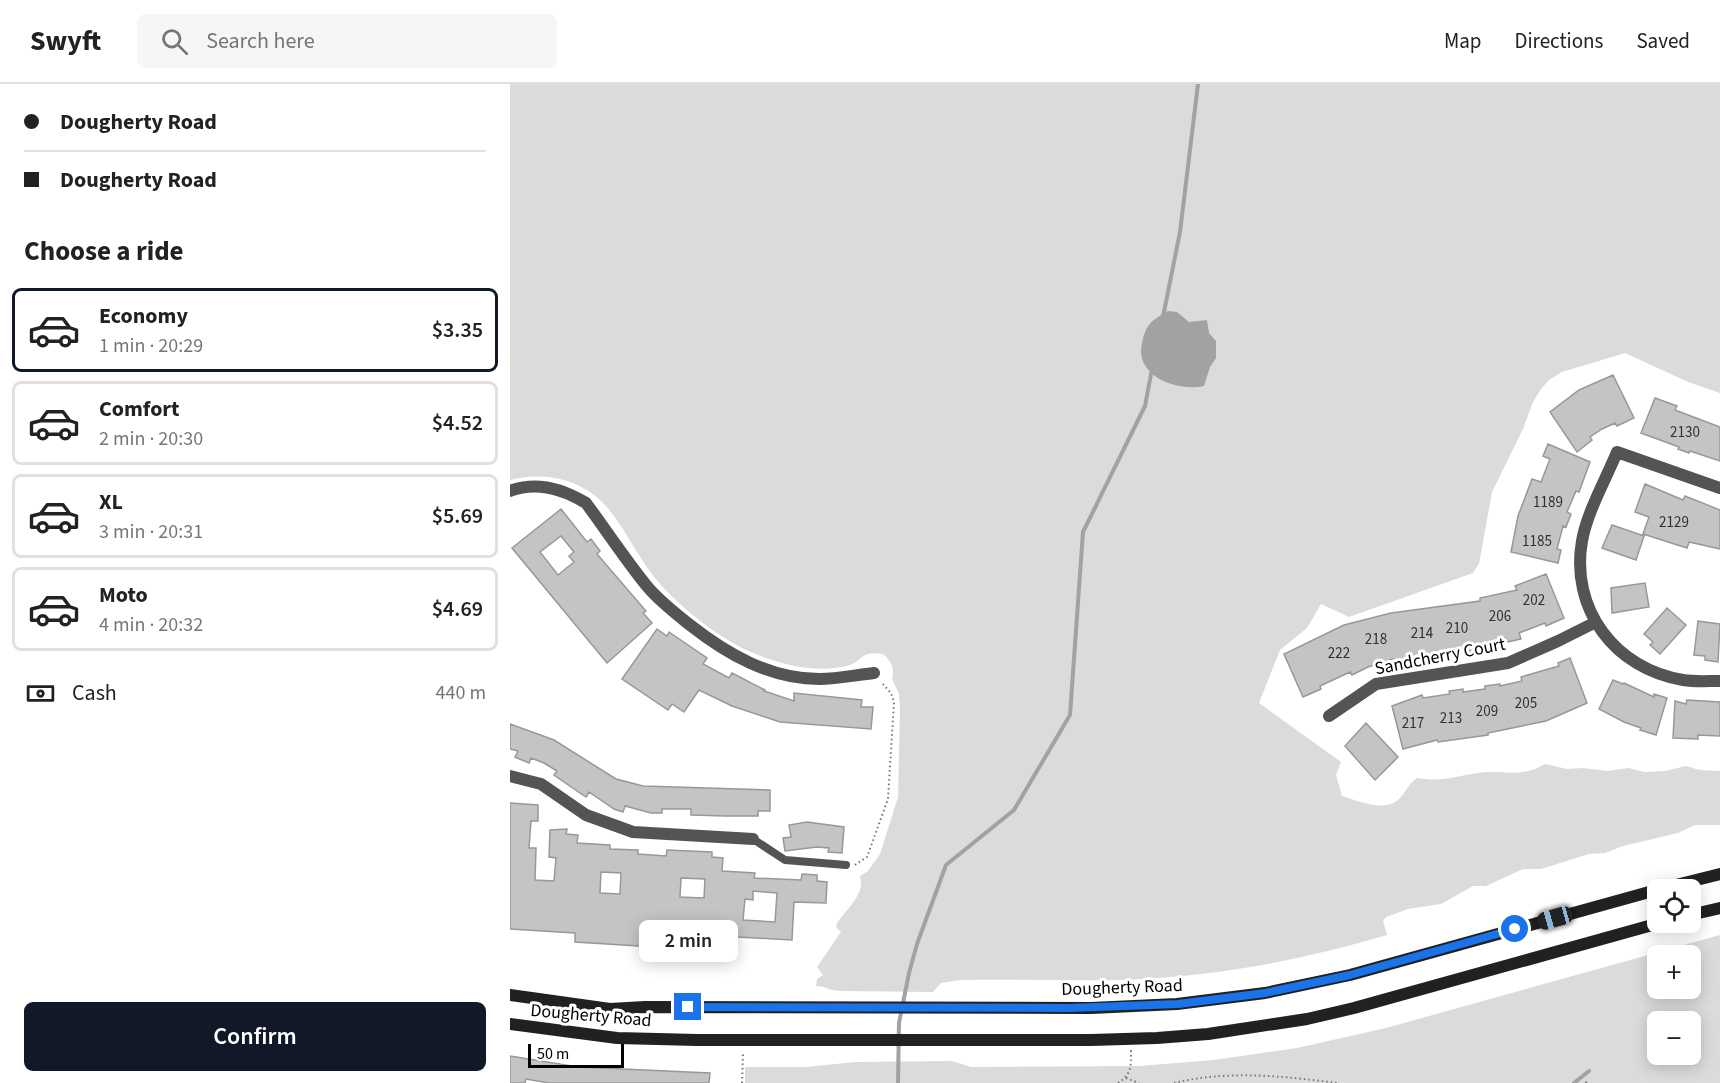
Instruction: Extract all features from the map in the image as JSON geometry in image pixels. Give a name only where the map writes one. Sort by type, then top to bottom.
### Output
[{"type":"main road","name":"Dougherty Road","points":[[510,995],[610,1009],[645,1007],[952,1008],[1178,1004],[1265,993],[1350,975],[1720,874]]},
{"type":"main road","points":[[1701,912],[1720,908]]},
{"type":"main road","name":"Dougherty Road","points":[[510,1024],[616,1038],[743,1041],[1132,1039],[1208,1034],[1307,1019],[1354,1008],[1647,926]]},
{"type":"street","points":[[1720,488],[1617,452],[1582,538],[1580,558],[1580,580],[1594,623],[1611,643],[1633,660],[1656,672],[1683,680],[1720,681]]},
{"type":"street","points":[[510,491],[525,487],[548,487],[574,495],[586,503],[647,586],[671,610],[697,630],[718,646],[742,659],[774,672],[800,678],[841,678],[874,673]]},
{"type":"street","name":"Sandcherry Court","points":[[1329,716],[1376,684],[1508,663],[1594,623]]},
{"type":"street","points":[[510,776],[541,784],[586,814],[633,832],[753,840]]},
{"type":"lane","points":[[753,840],[785,860],[846,865]]},
{"type":"path","points":[[846,865],[855,865],[867,857],[888,799],[894,702],[891,693],[874,673]]},
{"type":"path","points":[[1118,1083],[1131,1071],[1132,1039]]},
{"type":"path","points":[[742,1083],[743,1041]]},
{"type":"path","points":[[1174,1083],[1208,1077],[1242,1076],[1337,1083]]},
{"type":"path","points":[[1126,1078],[1139,1083]]},
{"type":"shaded area","points":[[510,84],[1720,84],[1720,393],[1688,382],[1625,353],[1562,372],[1549,380],[1533,402],[1523,429],[1492,492],[1479,564],[1473,573],[1349,617],[1321,604],[1307,628],[1280,650],[1259,703],[1341,762],[1336,775],[1342,796],[1363,803],[1385,805],[1392,803],[1400,798],[1417,778],[1441,779],[1486,772],[1519,772],[1536,769],[1545,764],[1567,769],[1607,771],[1628,768],[1645,772],[1665,771],[1686,766],[1700,770],[1720,771],[1720,825],[1695,825],[1678,833],[1623,846],[1605,853],[1589,854],[1541,869],[1523,869],[1486,886],[1473,886],[1441,904],[1408,909],[1386,917],[1383,921],[1387,935],[1322,953],[1256,966],[1189,975],[1121,980],[961,980],[941,983],[933,992],[840,991],[816,986],[817,979],[823,975],[817,967],[841,932],[836,927],[837,923],[858,895],[860,876],[868,871],[880,854],[898,797],[900,709],[899,694],[892,679],[892,665],[883,654],[875,653],[865,655],[846,666],[807,668],[780,663],[744,649],[710,628],[670,594],[653,576],[606,506],[586,489],[562,479],[549,477],[523,477],[510,480]]},
{"type":"shaded area","points":[[1168,311],[1177,312],[1189,322],[1207,320],[1209,333],[1216,341],[1216,358],[1210,367],[1204,386],[1170,384],[1151,373],[1145,364],[1141,355],[1145,331],[1153,321]]},
{"type":"shaded area","points":[[1720,935],[1720,1083],[745,1083],[745,1067],[807,1067],[855,1062],[952,1061],[971,1067],[1139,1066],[1214,1060],[1297,1048],[1386,1028],[1647,955],[1647,999],[1701,999],[1701,945],[1684,945]]},
{"type":"building","points":[[1613,375],[1634,418],[1617,426],[1615,423],[1602,429],[1590,437],[1592,440],[1577,452],[1550,412],[1579,390]]},
{"type":"building","points":[[1655,398],[1677,406],[1675,410],[1720,427],[1720,461],[1690,451],[1689,453],[1641,433]]},
{"type":"building","points":[[1548,444],[1590,462],[1579,492],[1576,491],[1567,512],[1571,514],[1566,527],[1563,526],[1557,549],[1561,550],[1558,563],[1511,552],[1518,516],[1532,479],[1541,482],[1550,459],[1543,456]]},
{"type":"building","points":[[1645,484],[1683,500],[1685,496],[1720,510],[1720,549],[1689,542],[1687,548],[1643,534],[1649,517],[1635,512]]},
{"type":"building","points":[[561,509],[587,542],[591,539],[600,551],[597,554],[646,611],[643,613],[652,623],[607,663],[512,548]],"holes":[[[561,536],[574,552],[569,556],[574,562],[558,575],[540,552]]]},
{"type":"building","points":[[1612,525],[1644,536],[1636,560],[1602,548]]},
{"type":"building","points":[[1546,574],[1564,618],[1546,626],[1545,623],[1519,633],[1521,639],[1507,642],[1506,638],[1480,644],[1480,649],[1461,653],[1461,651],[1428,656],[1428,654],[1394,662],[1393,659],[1352,675],[1350,672],[1303,697],[1284,654],[1344,625],[1391,613],[1480,601],[1480,598],[1517,590],[1515,586]]},
{"type":"building","points":[[1645,583],[1649,607],[1612,613],[1611,588]]},
{"type":"building","points":[[1667,608],[1686,625],[1660,654],[1650,645],[1653,642],[1644,634]]},
{"type":"building","points":[[1698,621],[1720,624],[1718,662],[1705,660],[1705,656],[1694,655]]},
{"type":"building","points":[[657,629],[667,636],[669,632],[707,658],[703,664],[729,678],[732,673],[764,691],[794,701],[794,693],[862,700],[861,707],[873,707],[871,729],[780,722],[732,706],[699,690],[684,712],[672,704],[668,710],[622,679]]},
{"type":"building","points":[[1570,658],[1587,703],[1546,721],[1488,733],[1488,735],[1438,742],[1437,740],[1403,749],[1392,706],[1422,695],[1423,698],[1450,694],[1449,691],[1485,689],[1485,686],[1500,684],[1500,686],[1522,681],[1521,677],[1559,666],[1558,663]]},
{"type":"building","points":[[1613,680],[1654,697],[1654,694],[1667,698],[1656,735],[1640,730],[1641,728],[1599,709]]},
{"type":"building","points":[[1687,700],[1720,702],[1720,736],[1698,735],[1698,739],[1673,738],[1675,701],[1686,704]]},
{"type":"building","points":[[1366,723],[1398,757],[1375,780],[1345,746]]},
{"type":"building","points":[[510,724],[554,740],[616,779],[643,786],[770,790],[770,811],[758,811],[758,816],[726,816],[691,815],[691,809],[662,809],[662,813],[651,813],[625,806],[623,812],[614,809],[589,792],[586,797],[554,775],[557,771],[544,763],[531,758],[529,763],[515,757],[518,751],[510,749]]},
{"type":"building","points":[[510,803],[538,805],[538,821],[531,821],[529,848],[536,848],[535,880],[554,881],[556,858],[549,857],[550,830],[567,829],[566,834],[578,835],[577,843],[610,845],[610,849],[638,850],[638,854],[666,856],[667,850],[712,852],[712,857],[723,858],[722,871],[755,873],[754,878],[801,880],[802,874],[817,875],[817,881],[827,882],[826,903],[794,902],[792,940],[719,936],[718,951],[575,942],[575,933],[510,929]],"holes":[[[601,872],[621,873],[620,894],[600,893]],[[681,878],[705,879],[704,898],[680,897]],[[753,891],[777,893],[775,922],[743,920],[745,899],[753,900]]]},
{"type":"building","points":[[807,822],[844,827],[842,853],[828,852],[829,848],[817,847],[785,851],[783,838],[791,837],[789,825]]},
{"type":"building","points":[[510,1056],[578,1067],[710,1073],[709,1083],[549,1083],[526,1079],[525,1083],[510,1083]]},
{"type":"waterway","points":[[1163,317],[1180,232],[1198,84]]},
{"type":"waterway","points":[[898,1083],[899,1023],[909,973],[917,944],[946,865],[1014,810],[1070,715],[1083,532],[1145,406],[1152,369]]},
{"type":"waterway","points":[[1574,1083],[1589,1071]]},
{"type":"route","points":[[688,1007],[1069,1008],[1178,1004],[1265,993],[1350,975],[1515,929]]}]
